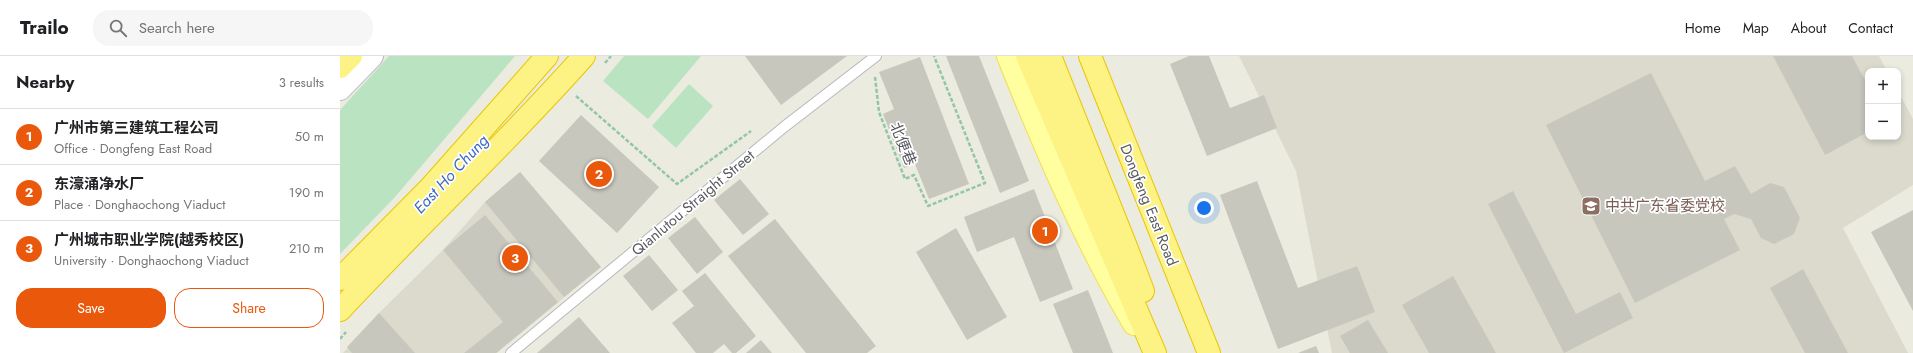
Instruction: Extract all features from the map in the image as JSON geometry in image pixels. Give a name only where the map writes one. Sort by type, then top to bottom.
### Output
[{"type":"highway","points":[[340,67],[351,56]]},
{"type":"highway","points":[[340,279],[430,188],[547,56]]},
{"type":"highway","points":[[340,310],[402,244],[538,107],[584,56]]},
{"type":"highway","points":[[1027,56],[1155,353]]},
{"type":"highway","points":[[1050,56],[1126,244],[1143,293],[1161,353]]},
{"type":"highway","name":"Dongfeng East Road","points":[[1090,56],[1209,353]]},
{"type":"main road","points":[[340,89],[372,56]]},
{"type":"main road","points":[[1008,56],[1038,131],[1083,231],[1151,353]]},
{"type":"lane","name":"Qianlutou Straight Street","points":[[511,353],[784,127],[875,57]]},
{"type":"path","name":"北便巷","points":[[875,57],[879,112],[905,179],[914,175],[928,206],[985,183],[934,56]]},
{"type":"path","points":[[575,96],[677,184],[753,130]]},
{"type":"shaded area","name":"中共广东省委党校","points":[[1239,56],[1879,56],[1885,68],[1865,68],[1865,140],[1901,140],[1901,97],[1913,119],[1913,185],[1843,228],[1908,353],[1332,353],[1296,171]]},
{"type":"shaded area","points":[[520,172],[601,267],[497,353],[343,353],[379,313],[443,250],[485,202]]},
{"type":"green space","points":[[389,56],[515,56],[395,197],[340,254],[340,110]]},
{"type":"green space","points":[[624,56],[701,56],[648,119],[603,81]]},
{"type":"green space","points":[[689,84],[713,106],[676,148],[652,126]]},
{"type":"building","points":[[745,56],[847,56],[781,105]]},
{"type":"building","points":[[946,56],[979,56],[1029,181],[1000,193]]},
{"type":"building","points":[[1189,56],[1209,56],[1230,108],[1264,95],[1277,128],[1207,156],[1170,64]]},
{"type":"building","points":[[1773,56],[1852,56],[1865,80],[1865,134],[1825,155]]},
{"type":"building","points":[[920,57],[969,184],[929,199],[915,164],[904,168],[883,114],[894,109],[879,72]]},
{"type":"building","points":[[1651,73],[1705,181],[1735,166],[1751,194],[1770,183],[1784,187],[1800,218],[1794,234],[1774,244],[1761,238],[1751,219],[1734,214],[1724,219],[1740,250],[1635,303],[1546,125]]},
{"type":"building","points":[[581,115],[659,187],[617,233],[539,161]]},
{"type":"building","points":[[520,172],[601,267],[564,297],[485,202]]},
{"type":"building","points":[[740,179],[769,214],[743,235],[714,200]]},
{"type":"building","points":[[1257,181],[1298,288],[1357,266],[1375,312],[1278,349],[1220,195]]},
{"type":"building","points":[[1034,189],[1073,289],[1040,302],[1014,237],[977,252],[964,217]]},
{"type":"building","points":[[1513,191],[1576,314],[1620,292],[1633,318],[1564,353],[1488,204]]},
{"type":"building","points":[[1913,210],[1913,311],[1871,232]]},
{"type":"building","points":[[485,215],[558,302],[496,353],[464,353],[503,322],[443,250]]},
{"type":"building","points":[[695,217],[723,252],[697,274],[668,238]]},
{"type":"building","points":[[775,219],[876,346],[867,353],[806,353],[728,256]]},
{"type":"building","points":[[956,228],[1007,317],[967,340],[916,252]]},
{"type":"building","points":[[649,255],[678,290],[652,311],[623,276]]},
{"type":"building","points":[[1803,269],[1848,353],[1805,353],[1770,288]]},
{"type":"building","points":[[705,273],[756,336],[736,353],[732,353],[724,344],[713,353],[696,353],[672,323],[694,306],[682,291]]},
{"type":"building","points":[[1453,276],[1496,353],[1429,353],[1402,305]]},
{"type":"building","points":[[1088,290],[1113,353],[1073,353],[1053,304]]},
{"type":"building","points":[[379,313],[415,353],[352,353],[347,347]]},
{"type":"building","points":[[579,317],[610,353],[537,353]]},
{"type":"building","points":[[1368,320],[1388,353],[1350,353],[1340,336]]},
{"type":"building","points":[[761,340],[772,353],[746,353]]},
{"type":"building","points":[[1316,346],[1319,353],[1298,353]]},
{"type":"place","name":"东濠涌净水厂","points":[[599,174]]},
{"type":"place","name":"中共广东省委党校","points":[[1591,206]]},
{"type":"place","name":"广州市第三建筑工程公司","points":[[1045,231]]},
{"type":"place","name":"广州城市职业学院(越秀校区)","points":[[515,258]]},
{"type":"water label","name":"East Ho Chung","points":[[451,174]]}]
